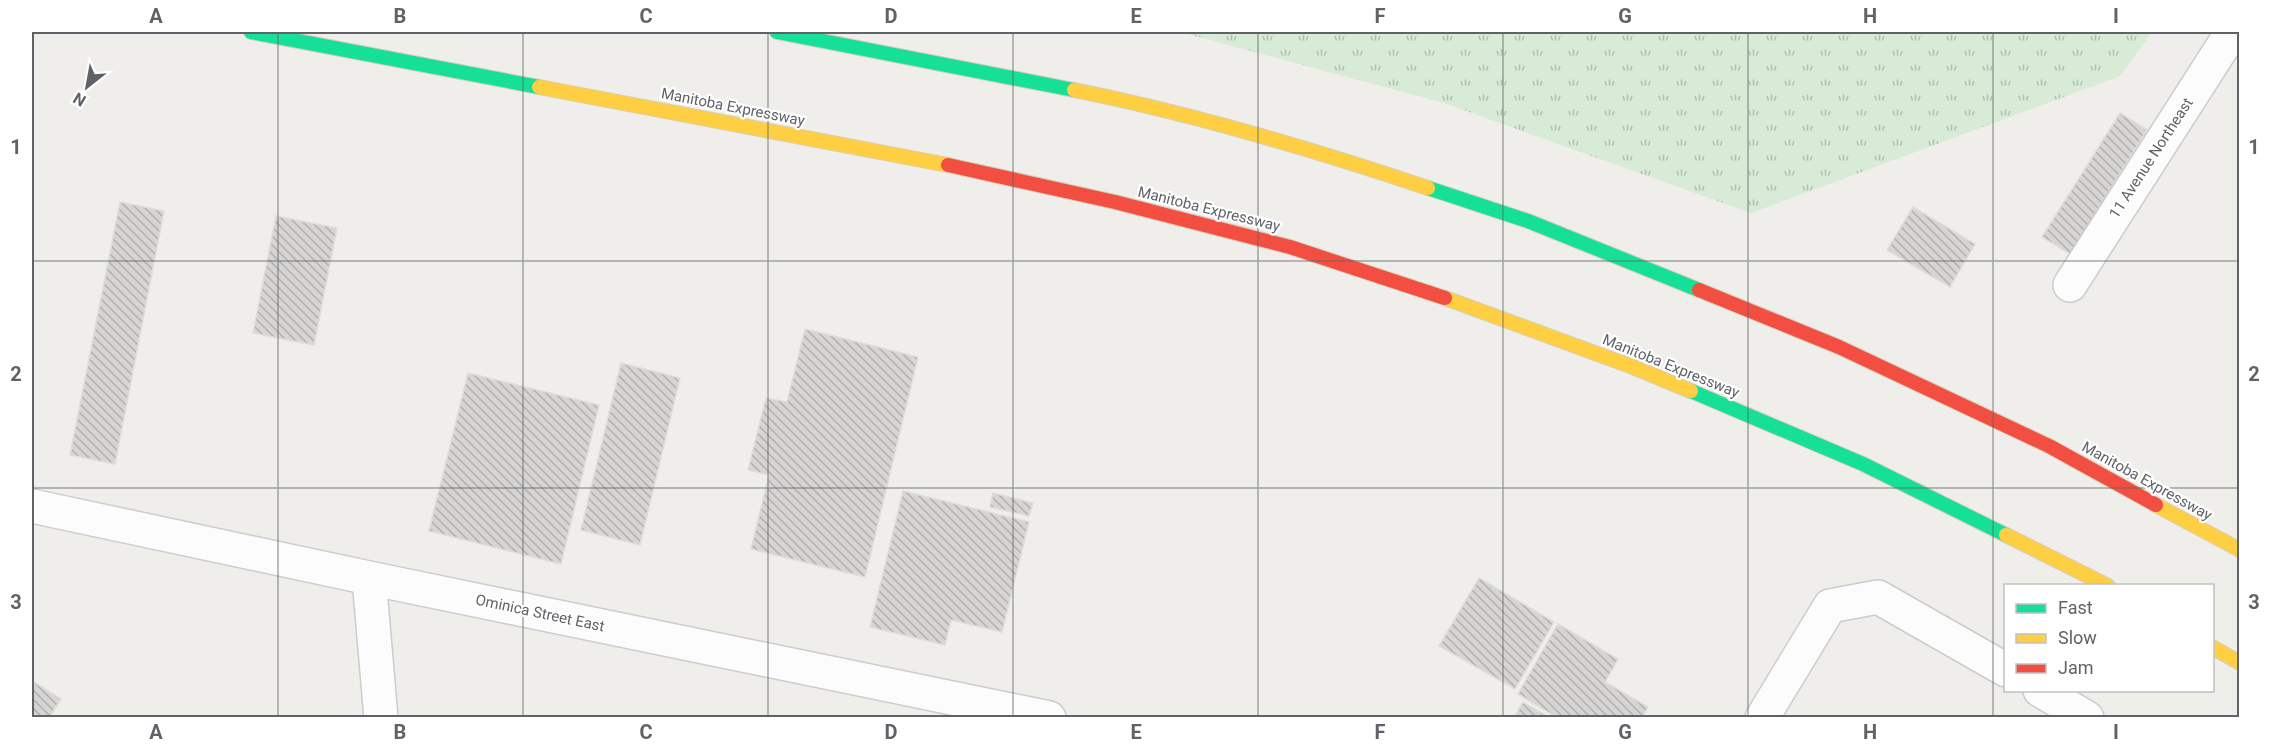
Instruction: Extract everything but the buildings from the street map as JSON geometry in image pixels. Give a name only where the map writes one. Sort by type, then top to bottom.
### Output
[{"type":"main road","name":"Manitoba Expressway","points":[[251,32],[938,164],[1115,202],[1290,247],[1457,302],[1644,371],[1863,464],[2106,584]]},
{"type":"main road","name":"Manitoba Expressway","points":[[777,32],[1129,101],[1329,155],[1528,221],[1839,347],[2049,446],[2240,550]]},
{"type":"main road","points":[[2214,648],[2240,663]]},
{"type":"street","name":"11 Avenue Northeast","points":[[2070,285],[2232,32]]},
{"type":"street","name":"Ominica Street East","points":[[32,506],[369,578],[1049,717]]},
{"type":"street","points":[[369,578],[381,717]]},
{"type":"street","points":[[1762,717],[1830,606],[1878,597],[2004,669]]},
{"type":"street","points":[[2043,692],[2087,717]]},
{"type":"green space","points":[[1180,32],[2152,32],[2120,76],[1751,213],[1444,103]]},
{"type":"traffic: fast","points":[[251,32],[539,87]]},
{"type":"traffic: fast","points":[[777,32],[1074,90]]},
{"type":"traffic: fast","points":[[1428,188],[1528,221],[1699,290]]},
{"type":"traffic: fast","points":[[1691,391],[1863,464],[2006,535]]},
{"type":"traffic: slow","points":[[539,87],[948,165]]},
{"type":"traffic: slow","points":[[1074,90],[1252,133],[1428,188]]},
{"type":"traffic: slow","points":[[1445,298],[1633,367],[1691,391]]},
{"type":"traffic: slow","points":[[2156,505],[2240,550]]},
{"type":"traffic: slow","points":[[2006,535],[2104,584]]},
{"type":"traffic: slow","points":[[2214,648],[2240,663]]},
{"type":"traffic: jam","points":[[948,165],[1115,202],[1290,247],[1445,298]]},
{"type":"traffic: jam","points":[[1699,290],[1839,347],[2049,446],[2156,505]]}]
